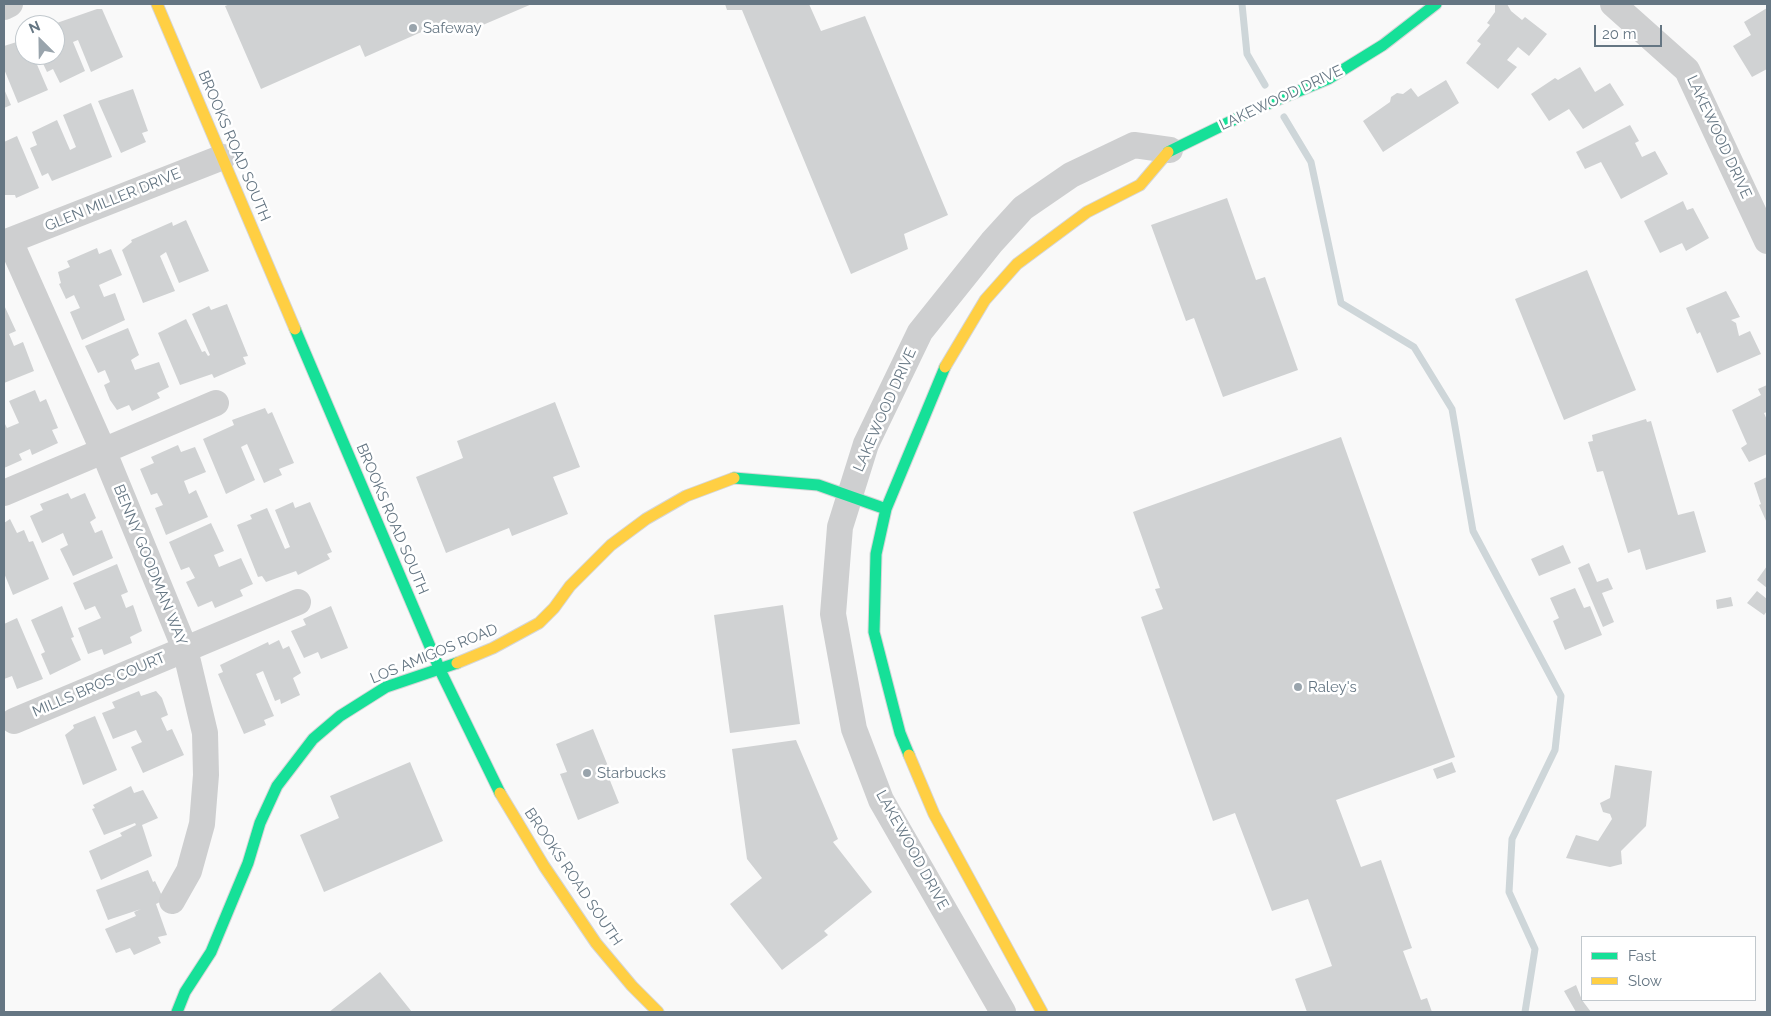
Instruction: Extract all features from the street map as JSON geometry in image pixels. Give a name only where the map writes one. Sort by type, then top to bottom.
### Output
[{"type":"street","points":[[4,7],[10,4]]},
{"type":"street","name":"BROOKS ROAD SOUTH","points":[[156,4],[223,157],[440,670],[491,778],[544,866],[596,943],[632,986],[658,1012]]},
{"type":"street","name":"LAKEWOOD DRIVE","points":[[1042,1012],[934,814],[900,733],[874,632],[876,554],[886,509],[939,377],[985,300],[1017,264],[1087,212],[1140,185],[1170,150],[1260,107],[1328,79],[1383,45],[1436,4]]},
{"type":"street","name":"LAKEWOOD DRIVE","points":[[1612,4],[1687,70],[1767,240]]},
{"type":"street","name":"LAKEWOOD DRIVE","points":[[1003,1012],[881,800],[854,729],[833,614],[840,527],[848,496],[866,444],[920,332],[992,242],[1023,208],[1071,175],[1134,145],[1170,150]]},
{"type":"street","name":"GLEN MILLER DRIVE","points":[[7,242],[223,157]]},
{"type":"street","name":"BENNY GOODMAN WAY","points":[[7,242],[103,450],[185,649],[205,732],[206,775],[202,824],[189,871],[172,902]]},
{"type":"street","points":[[4,493],[216,403]]},
{"type":"street","name":"LOS AMIGOS ROAD","points":[[176,1012],[185,992],[211,952],[248,863],[260,823],[277,786],[313,740],[340,716],[386,687],[440,670],[493,648],[539,623],[554,608],[570,586],[610,544],[646,518],[686,496],[738,478],[818,485],[886,509]]},
{"type":"street","name":"MILLS BROS COURT","points":[[14,721],[298,602]]},
{"type":"building","points":[[230,4],[532,4],[464,33],[444,22],[365,57],[360,45],[261,89],[225,6]]},
{"type":"building","points":[[725,4],[809,4],[821,31],[865,16],[948,215],[904,234],[908,249],[851,274],[742,10],[727,10]]},
{"type":"building","points":[[1495,4],[1507,4],[1511,11],[1522,20],[1525,17],[1547,34],[1529,56],[1518,47],[1507,60],[1517,67],[1498,89],[1466,63],[1481,44],[1477,41],[1490,25],[1487,23],[1495,12]]},
{"type":"building","points":[[1767,8],[1767,69],[1752,77],[1733,46],[1751,35],[1744,22]]},
{"type":"building","points":[[102,9],[123,57],[91,72],[78,40],[73,42],[85,71],[60,83],[53,69],[47,72],[44,65],[65,65],[65,20]]},
{"type":"building","points":[[15,43],[15,65],[37,65],[48,90],[18,103],[4,69],[4,46]]},
{"type":"building","points":[[1580,67],[1595,92],[1610,83],[1624,105],[1583,129],[1569,109],[1549,121],[1531,94],[1555,78],[1558,80]]},
{"type":"building","points":[[1446,80],[1459,103],[1383,152],[1363,121],[1390,102],[1391,97],[1397,93],[1403,94],[1411,88],[1418,97]]},
{"type":"building","points":[[4,89],[11,105],[4,108]]},
{"type":"building","points":[[133,89],[148,131],[142,133],[146,142],[121,153],[98,101]]},
{"type":"building","points":[[91,103],[112,157],[52,181],[48,173],[42,176],[30,148],[37,145],[32,132],[57,120],[70,150],[76,147],[63,115]]},
{"type":"building","points":[[1630,125],[1639,141],[1635,143],[1642,157],[1655,151],[1668,174],[1621,199],[1601,162],[1585,169],[1576,152]]},
{"type":"building","points":[[17,136],[39,188],[16,198],[15,195],[4,195],[4,142]]},
{"type":"building","points":[[1227,198],[1256,280],[1265,277],[1298,370],[1223,397],[1194,318],[1186,321],[1151,225]]},
{"type":"building","points":[[1683,201],[1687,210],[1693,208],[1709,238],[1686,251],[1682,243],[1660,253],[1644,221]]},
{"type":"building","points":[[186,220],[209,271],[179,283],[166,252],[160,256],[175,291],[143,303],[122,250],[132,242],[131,240],[172,222],[173,226]]},
{"type":"building","points":[[97,248],[99,254],[111,249],[122,275],[99,285],[104,297],[115,293],[125,320],[82,340],[70,312],[80,308],[74,295],[66,299],[59,284],[61,283],[58,272],[70,267],[67,261]]},
{"type":"building","points":[[1587,270],[1636,390],[1564,420],[1515,299]]},
{"type":"building","points":[[1726,291],[1740,317],[1731,320],[1736,323],[1739,336],[1750,331],[1761,354],[1717,373],[1700,332],[1697,334],[1686,308]]},
{"type":"building","points":[[227,304],[248,356],[243,357],[246,364],[214,378],[212,374],[180,385],[158,333],[186,319],[202,352],[205,351],[208,356],[210,355],[192,314],[209,306],[211,310]]},
{"type":"building","points":[[4,305],[16,331],[9,334],[14,346],[23,342],[34,371],[4,383]]},
{"type":"building","points":[[128,328],[139,355],[131,360],[135,370],[159,362],[169,387],[157,393],[160,398],[132,411],[129,405],[117,410],[110,400],[104,385],[110,382],[105,370],[98,373],[85,346]]},
{"type":"building","points":[[1767,385],[1767,412],[1764,413],[1767,420],[1767,454],[1749,462],[1741,448],[1747,444],[1732,410],[1761,395],[1758,389]]},
{"type":"building","points":[[35,390],[40,402],[46,399],[58,428],[52,430],[58,443],[32,455],[30,449],[19,454],[22,460],[4,468],[4,422],[7,428],[19,423],[9,401]]},
{"type":"building","points":[[555,402],[580,467],[553,477],[568,514],[512,536],[509,528],[446,553],[416,477],[463,458],[457,441]]},
{"type":"building","points":[[265,408],[268,414],[272,412],[294,463],[279,469],[282,475],[264,483],[247,444],[241,447],[255,480],[226,494],[203,439],[234,425],[232,420]]},
{"type":"building","points":[[1646,419],[1647,422],[1651,421],[1678,515],[1694,511],[1706,552],[1646,570],[1640,549],[1628,553],[1603,471],[1597,472],[1588,442],[1593,441],[1592,435]]},
{"type":"building","name":"Raley's","points":[[1341,437],[1455,757],[1336,800],[1361,867],[1381,860],[1412,948],[1403,951],[1421,1000],[1427,998],[1432,1012],[1307,1012],[1295,979],[1332,966],[1308,899],[1272,911],[1235,813],[1213,821],[1141,617],[1163,609],[1155,589],[1160,588],[1133,512]]},
{"type":"building","points":[[178,445],[181,452],[195,447],[206,472],[184,481],[189,494],[196,490],[208,517],[166,535],[155,508],[163,505],[157,493],[151,495],[140,469],[154,463],[151,457]]},
{"type":"building","points":[[1767,477],[1767,523],[1759,505],[1761,504],[1754,483]]},
{"type":"building","points":[[68,493],[71,499],[85,493],[96,518],[90,522],[95,533],[102,530],[113,558],[73,576],[60,549],[68,545],[63,533],[42,543],[30,516],[43,510],[40,504]]},
{"type":"building","points":[[293,502],[295,508],[310,502],[332,552],[327,554],[330,559],[298,575],[296,571],[266,582],[262,576],[258,577],[237,525],[252,519],[250,515],[267,508],[285,549],[290,547],[275,510]]},
{"type":"building","points":[[10,519],[17,533],[24,530],[29,542],[33,541],[49,579],[13,595],[4,573],[4,523]]},
{"type":"building","points":[[211,523],[224,551],[214,555],[219,567],[241,558],[253,584],[240,590],[243,596],[215,608],[212,601],[198,607],[186,582],[195,578],[189,567],[181,570],[169,542]]},
{"type":"building","points":[[1563,545],[1571,563],[1539,576],[1531,559]]},
{"type":"building","points":[[1589,563],[1597,582],[1608,578],[1613,589],[1602,593],[1614,622],[1603,627],[1578,568]]},
{"type":"building","points":[[117,564],[128,592],[121,595],[126,608],[133,605],[142,631],[130,637],[132,643],[104,655],[102,649],[88,654],[78,628],[101,618],[95,606],[85,610],[73,583]]},
{"type":"building","points":[[1767,566],[1767,588],[1757,580]]},
{"type":"building","points":[[1575,588],[1584,608],[1590,606],[1602,635],[1565,650],[1553,621],[1559,618],[1550,598]]},
{"type":"building","points":[[1757,591],[1767,599],[1767,611],[1764,615],[1747,603]]},
{"type":"building","points":[[1731,597],[1733,606],[1717,609],[1716,600]]},
{"type":"building","points":[[783,605],[800,724],[730,733],[714,615]]},
{"type":"building","points":[[62,606],[74,637],[71,638],[81,660],[50,675],[41,654],[45,652],[31,620]]},
{"type":"building","points":[[331,606],[348,648],[321,659],[318,652],[304,658],[291,631],[306,625],[303,619]]},
{"type":"building","points":[[17,618],[43,679],[17,689],[12,676],[4,679],[4,624]]},
{"type":"building","points":[[279,640],[283,649],[289,646],[301,673],[293,678],[300,695],[281,704],[280,699],[275,701],[263,671],[256,674],[274,716],[264,720],[266,725],[244,734],[218,674],[223,672],[220,665],[268,642],[269,645]]},
{"type":"building","points":[[139,691],[141,696],[156,691],[162,698],[168,715],[161,718],[167,731],[172,729],[184,755],[143,773],[131,747],[142,742],[136,730],[113,739],[102,713],[115,708],[112,702]]},
{"type":"building","points":[[95,716],[117,770],[83,785],[65,735],[74,728],[73,725]]},
{"type":"building","name":"Starbucks","points":[[593,729],[612,776],[609,778],[619,803],[578,820],[560,774],[567,772],[556,744]]},
{"type":"building","points":[[796,740],[838,839],[833,842],[872,892],[824,931],[828,935],[782,970],[730,904],[762,878],[747,859],[732,749]]},
{"type":"building","points":[[410,762],[443,841],[324,892],[300,835],[339,818],[330,796]]},
{"type":"building","points":[[1452,762],[1456,772],[1437,779],[1433,769]]},
{"type":"building","points":[[1615,765],[1652,771],[1646,826],[1621,851],[1622,864],[1610,867],[1566,858],[1576,835],[1598,841],[1612,819],[1610,814],[1603,812],[1600,803],[1610,798]]},
{"type":"building","points":[[131,786],[134,793],[143,790],[158,818],[142,825],[152,856],[101,880],[89,851],[122,836],[120,833],[136,825],[135,823],[104,835],[92,809],[95,808],[93,805]]},
{"type":"building","points":[[148,870],[164,900],[156,904],[167,935],[158,937],[161,943],[134,955],[130,948],[116,953],[105,929],[136,916],[134,912],[141,909],[108,920],[96,890]]},
{"type":"building","points":[[380,972],[412,1012],[329,1012]]},
{"type":"building","points":[[1576,985],[1581,1001],[1591,1012],[1576,1012],[1564,991]]},
{"type":"waterway","points":[[1242,4],[1247,54],[1265,85]]},
{"type":"waterway","points":[[1284,117],[1311,162],[1341,303],[1414,347],[1452,409],[1473,531],[1561,696],[1555,750],[1512,839],[1509,892],[1535,949],[1525,1012]]},
{"type":"traffic: fast","points":[[1168,152],[1260,107],[1328,79],[1383,45],[1436,4]]},
{"type":"traffic: fast","points":[[295,329],[440,670],[500,793]]},
{"type":"traffic: fast","points":[[909,755],[900,733],[874,632],[876,554],[886,509],[945,367]]},
{"type":"traffic: fast","points":[[734,478],[818,485],[886,509]]},
{"type":"traffic: fast","points":[[177,1012],[185,992],[211,952],[248,863],[260,823],[277,786],[313,739],[340,716],[386,687],[457,663]]},
{"type":"traffic: slow","points":[[157,4],[295,329]]},
{"type":"traffic: slow","points":[[945,367],[985,300],[1017,264],[1087,212],[1140,185],[1168,152]]},
{"type":"traffic: slow","points":[[457,663],[493,648],[539,623],[554,608],[570,586],[611,545],[646,519],[686,496],[734,478]]},
{"type":"traffic: slow","points":[[909,755],[934,814],[1042,1012]]},
{"type":"traffic: slow","points":[[500,793],[544,866],[596,943],[632,986],[658,1012]]},
{"type":"place","name":"Safeway","points":[[413,28]]},
{"type":"place","name":"Raley's","points":[[1298,687]]},
{"type":"place","name":"Starbucks","points":[[587,773]]}]
